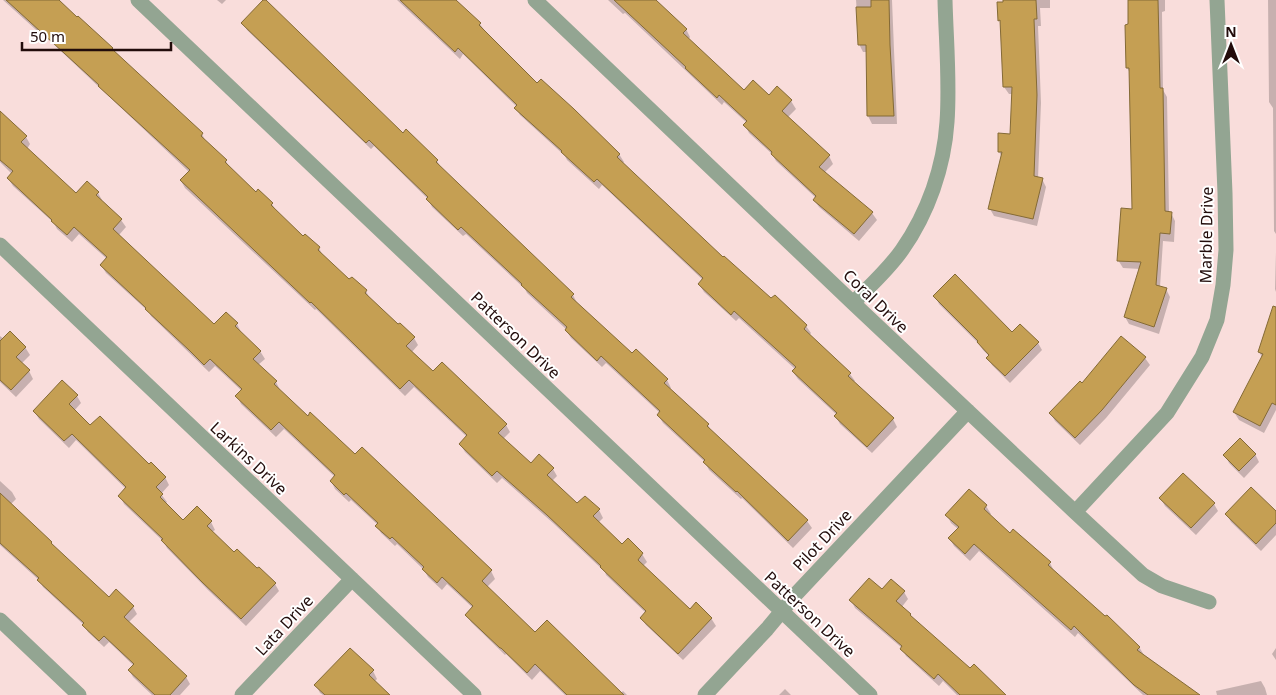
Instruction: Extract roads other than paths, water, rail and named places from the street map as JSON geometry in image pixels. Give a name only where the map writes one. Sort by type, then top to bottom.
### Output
[{"type":"street","name":"Patterson Drive","points":[[138,0],[870,695]]},
{"type":"street","name":"Coral Drive","points":[[536,0],[853,303],[1143,575],[1162,586],[1209,602]]},
{"type":"street","points":[[853,303],[889,267],[903,249],[918,225],[930,200],[939,171],[946,130],[948,102],[945,0]]},
{"type":"street","name":"Marble Drive","points":[[1075,512],[1167,414],[1202,357],[1217,320],[1226,250],[1217,0]]},
{"type":"street","name":"Larkins Drive","points":[[0,246],[474,695]]},
{"type":"street","name":"Pilot Drive","points":[[705,695],[767,630],[797,593],[968,411]]},
{"type":"street","name":"Lata Drive","points":[[242,695],[352,579]]},
{"type":"street","points":[[0,620],[79,695]]}]
